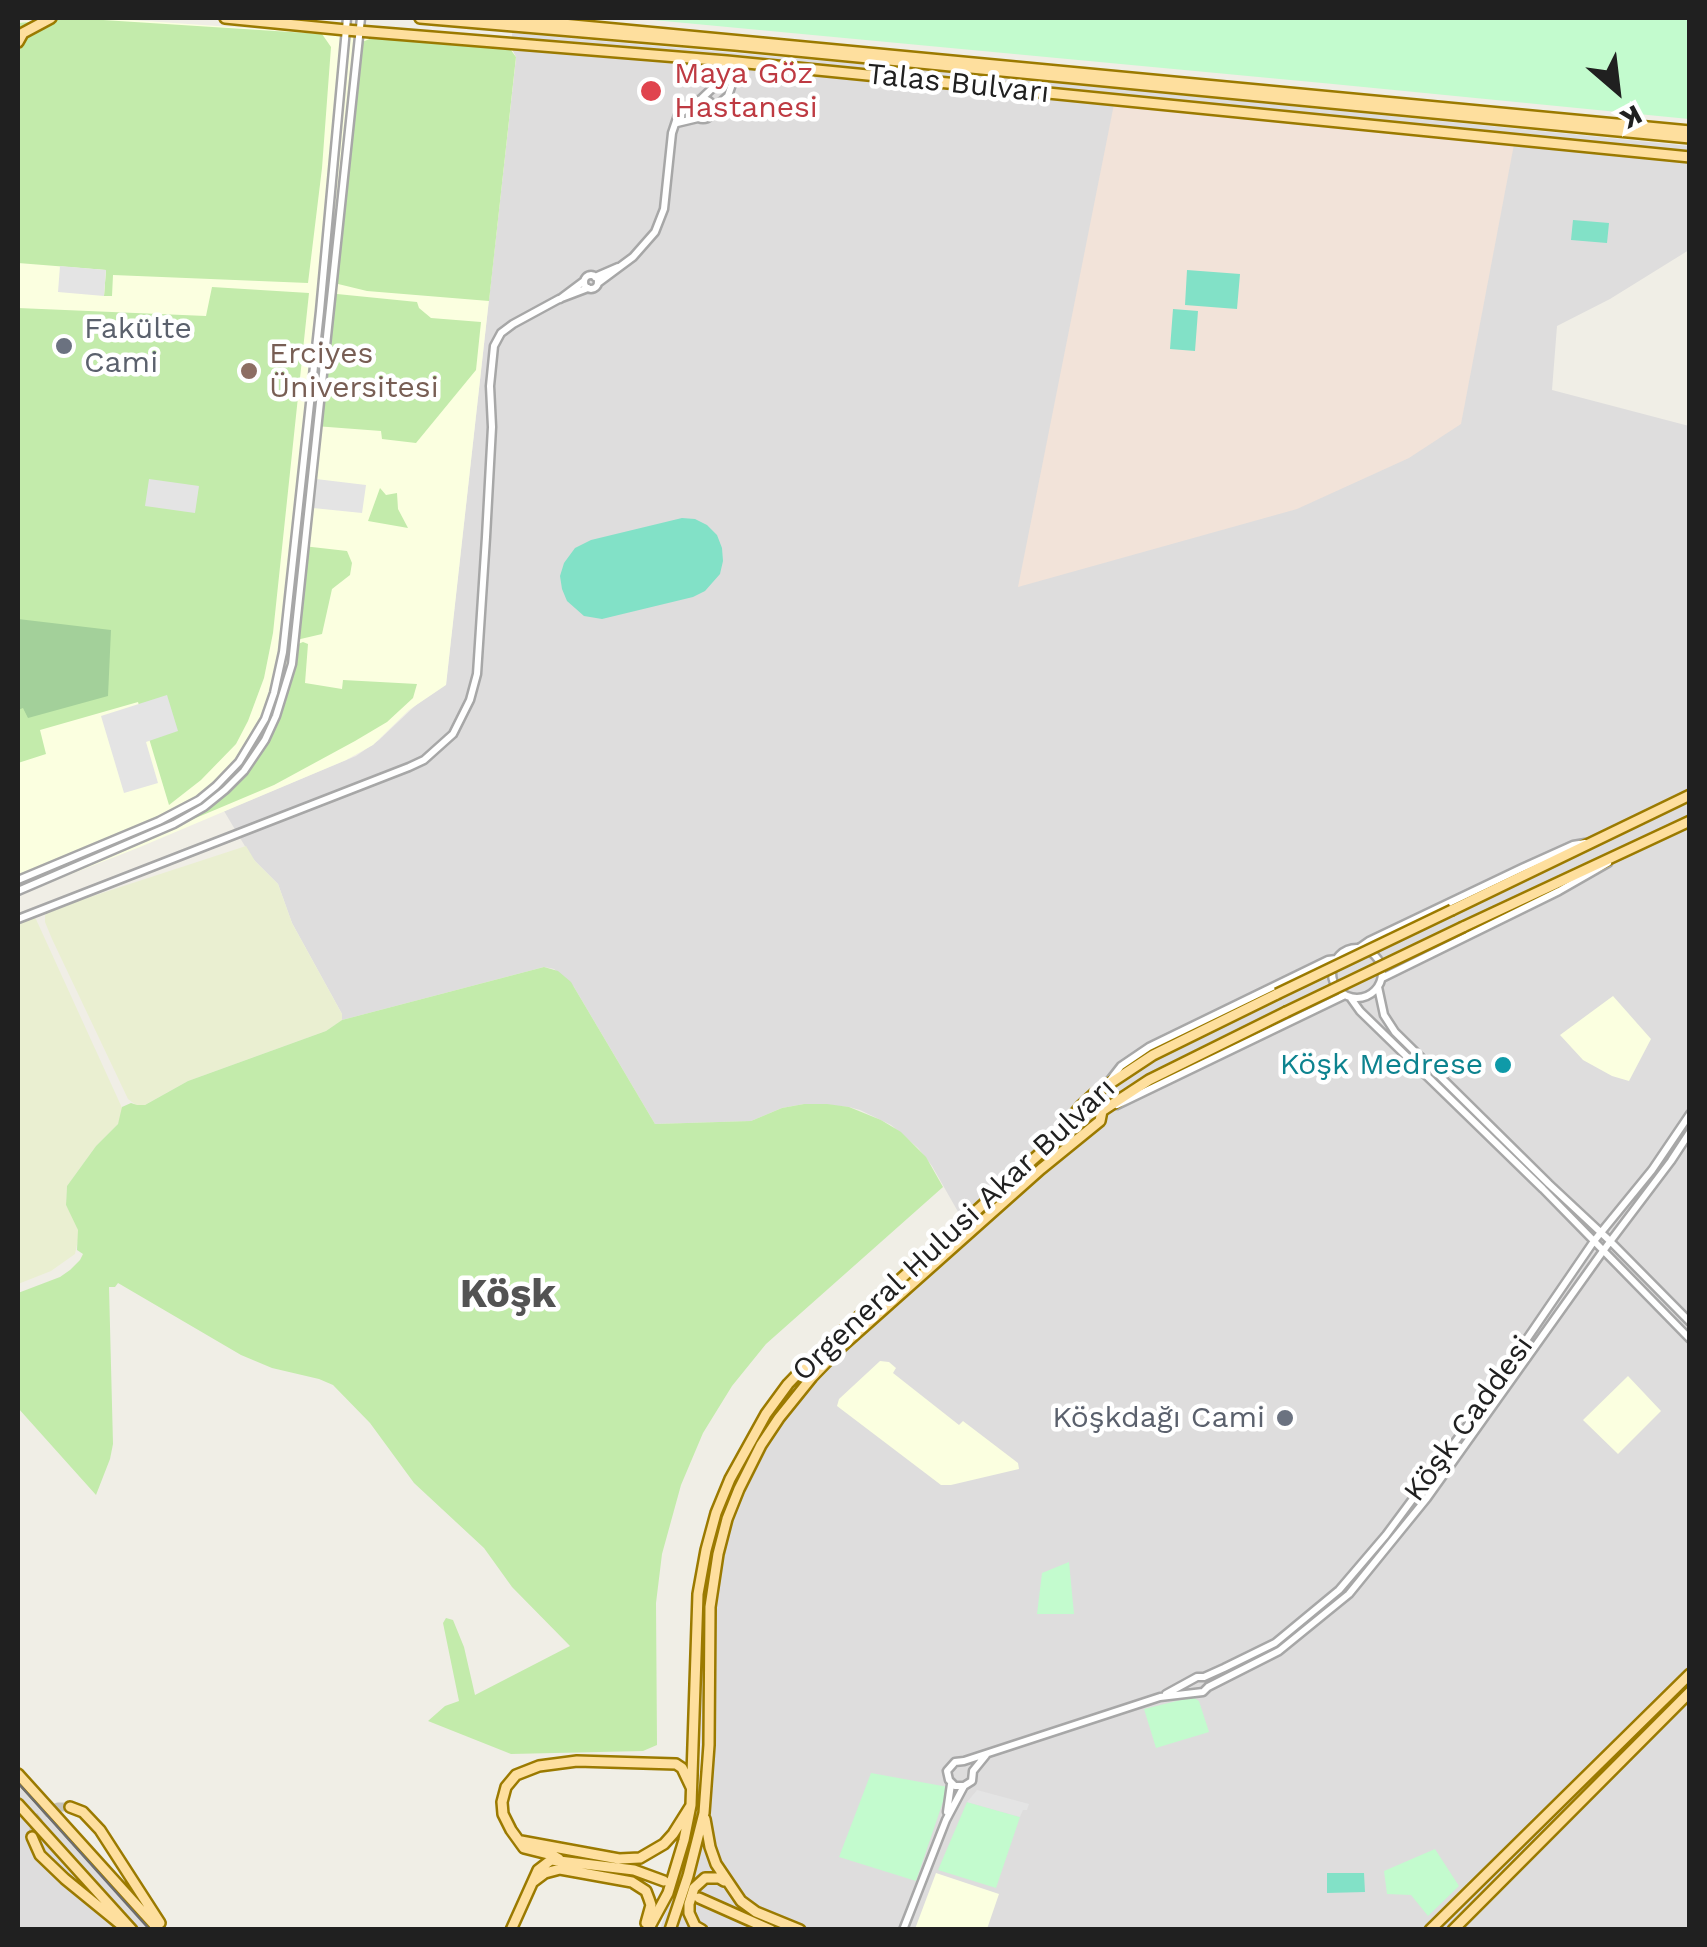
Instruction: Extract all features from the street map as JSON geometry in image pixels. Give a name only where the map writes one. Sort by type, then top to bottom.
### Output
[{"type":"main road","points":[[18,42],[23,33],[51,18]]},
{"type":"main road","name":"Talas Bulvarı","points":[[225,18],[739,62],[1690,157]]},
{"type":"main road","name":"Talas Bulvarı","points":[[420,18],[1690,134]]},
{"type":"main road","points":[[499,18],[1690,134]]},
{"type":"main road","name":"Orgeneral Hulusi Akar Bulvarı","points":[[646,1930],[668,1893],[691,1805],[698,1594],[723,1495],[755,1430],[813,1358],[1047,1147],[1081,1106],[1107,1084],[1164,1048],[1690,795]]},
{"type":"main road","name":"Orgeneral Hulusi Akar Bulvarı","points":[[670,1930],[704,1813],[710,1746],[709,1625],[714,1572],[727,1519],[761,1446],[788,1405],[826,1362],[1100,1121],[1102,1111],[1135,1088],[1690,820]]},
{"type":"main road","points":[[1430,1930],[1690,1674]]},
{"type":"main road","points":[[1453,1930],[1690,1692]]},
{"type":"main road","points":[[559,1859],[524,1848],[514,1836],[503,1814],[504,1790],[512,1778],[539,1766],[577,1761],[676,1764],[682,1768],[693,1792]]},
{"type":"main road","points":[[18,1774],[162,1930]]},
{"type":"main road","points":[[18,1804],[129,1930]]},
{"type":"main road","points":[[514,1836],[524,1843],[618,1860],[640,1858],[664,1844],[691,1805]]},
{"type":"main road","points":[[70,1806],[83,1812],[100,1830],[162,1930]]},
{"type":"main road","points":[[704,1813],[710,1847],[726,1882],[748,1907],[800,1930]]},
{"type":"main road","points":[[32,1837],[40,1855],[52,1867],[129,1930]]},
{"type":"main road","points":[[512,1930],[540,1866],[551,1860],[634,1870],[664,1881]]},
{"type":"main road","points":[[531,1884],[545,1873],[560,1870],[632,1882],[646,1891],[651,1906],[646,1930]]},
{"type":"main road","points":[[702,1930],[695,1926],[689,1913],[694,1888],[698,1882],[712,1877],[726,1882]]},
{"type":"main road","points":[[699,1898],[774,1930]]},
{"type":"street","points":[[18,880],[166,823],[208,794],[232,771],[259,732],[274,693],[284,648],[347,18]]},
{"type":"street","points":[[18,891],[215,799],[244,771],[266,740],[286,690],[302,578],[360,18]]},
{"type":"street","points":[[18,919],[409,768],[453,734],[470,700],[476,674],[494,346],[506,329],[586,284],[589,276],[597,280],[642,250],[664,210],[676,119],[724,76],[727,61]]},
{"type":"street","points":[[676,123],[708,118],[728,96],[739,62]]},
{"type":"street","points":[[702,98],[709,100],[714,109]]},
{"type":"street","points":[[694,104],[692,110],[698,118]]},
{"type":"street","points":[[326,250],[330,256],[336,251]]},
{"type":"street","points":[[1590,842],[1522,868],[1344,952],[1336,959],[1332,979],[1337,989],[1690,1338]]},
{"type":"street","points":[[1382,978],[1559,891],[1620,853]]},
{"type":"street","points":[[1102,1111],[1347,996],[1366,997],[1378,987],[1382,967],[1369,951],[1359,948]]},
{"type":"street","points":[[1107,1084],[1121,1066],[1149,1047],[1336,959]]},
{"type":"street","points":[[1378,987],[1382,1008],[1394,1032],[1690,1322]]},
{"type":"street","name":"Köşk Caddesi","points":[[1204,1677],[1275,1643],[1339,1590],[1386,1535],[1470,1422],[1594,1241],[1652,1170],[1690,1114]]},
{"type":"street","name":"Köşk Caddesi","points":[[1208,1687],[1279,1652],[1363,1578],[1494,1407],[1690,1132]]},
{"type":"street","points":[[946,1820],[952,1784],[947,1776],[950,1766],[958,1761],[1160,1697],[1198,1676],[1208,1681],[1204,1692],[1160,1697]]},
{"type":"street","points":[[1193,1680],[1196,1692]]},
{"type":"street","points":[[903,1930],[946,1820],[964,1786],[972,1781],[979,1761],[990,1751]]},
{"type":"street","points":[[964,1761],[973,1771]]},
{"type":"street","points":[[952,1784],[964,1786]]},
{"type":"shaded area","name":"Erciyes Üniversitesi","points":[[68,18],[373,37],[512,50],[516,57],[446,685],[409,710],[373,745],[346,760],[18,895],[18,22]]},
{"type":"shaded area","points":[[512,33],[982,75],[1689,146],[1689,250],[1610,299],[1557,326],[1552,390],[1689,426],[1689,1929],[660,1929],[678,1878],[697,1802],[704,1580],[716,1525],[737,1468],[769,1412],[813,1360],[965,1224],[918,1148],[891,1125],[860,1110],[804,1104],[751,1121],[655,1124],[574,987],[554,969],[544,967],[342,1020],[292,923],[278,884],[252,858],[224,811],[356,756],[446,684],[516,57]]},
{"type":"shaded area","points":[[1115,99],[1515,139],[1461,424],[1409,458],[1297,509],[1018,587]]},
{"type":"shaded area","points":[[60,266],[106,270],[104,296],[58,292]]},
{"type":"shaded area","points":[[149,479],[199,486],[195,513],[145,506]]},
{"type":"shaded area","points":[[316,479],[366,485],[362,513],[313,508]]},
{"type":"shaded area","points":[[167,695],[178,731],[146,742],[158,783],[124,793],[101,716]]},
{"type":"shaded area","points":[[246,846],[278,884],[292,923],[342,1020],[326,1031],[188,1081],[145,1105],[136,1105],[128,1099],[52,939],[45,922],[47,911]]},
{"type":"shaded area","points":[[35,917],[123,1110],[118,1124],[96,1146],[67,1186],[66,1205],[79,1235],[75,1254],[51,1271],[18,1284],[18,922]]},
{"type":"shaded area","points":[[1613,996],[1651,1039],[1629,1081],[1583,1060],[1560,1035]]},
{"type":"shaded area","points":[[880,1361],[889,1362],[896,1368],[893,1373],[959,1425],[963,1421],[1018,1463],[1019,1469],[941,1485],[837,1406],[839,1399]]},
{"type":"shaded area","points":[[1628,1376],[1661,1411],[1618,1454],[1583,1420]]},
{"type":"shaded area","points":[[21,1787],[148,1929],[18,1930]]},
{"type":"shaded area","points":[[977,1790],[1029,1804],[1027,1810],[1020,1817],[967,1802]]},
{"type":"shaded area","points":[[936,1873],[999,1894],[987,1929],[915,1929]]},
{"type":"green space","points":[[72,18],[322,34],[331,47],[308,283],[113,275],[112,296],[104,296],[106,270],[18,263],[18,23]]},
{"type":"green space","points":[[632,18],[1689,18],[1689,119],[1333,84]]},
{"type":"green space","points":[[374,37],[511,50],[516,57],[489,301],[367,291],[334,283],[332,279],[340,174],[345,173],[352,57],[360,43]]},
{"type":"green space","points":[[1573,220],[1609,223],[1607,243],[1571,240]]},
{"type":"green space","points":[[1187,270],[1240,274],[1237,309],[1185,305]]},
{"type":"green space","points":[[212,287],[309,293],[273,633],[264,678],[236,744],[201,780],[169,805],[138,702],[40,730],[46,754],[18,763],[18,308],[206,316]]},
{"type":"green space","points":[[337,294],[417,302],[431,318],[481,322],[476,370],[416,443],[382,439],[381,431],[315,426],[330,299]]},
{"type":"green space","points":[[1173,309],[1198,311],[1195,351],[1170,349]]},
{"type":"green space","points":[[380,488],[386,495],[397,493],[398,509],[408,528],[368,521]]},
{"type":"green space","points":[[682,518],[707,525],[722,548],[720,574],[705,591],[602,619],[584,616],[567,601],[560,576],[575,548],[591,540]]},
{"type":"green space","points":[[303,546],[347,551],[352,563],[350,575],[332,589],[322,634],[292,641]]},
{"type":"green space","points":[[18,619],[111,630],[108,696],[28,718],[23,708],[18,710]]},
{"type":"green space","points":[[308,644],[305,683],[342,689],[343,680],[417,684],[413,698],[387,722],[355,741],[274,785],[191,820],[223,792],[252,757],[274,717],[293,646]]},
{"type":"green space","points":[[544,967],[558,971],[571,982],[655,1124],[751,1121],[804,1104],[849,1107],[901,1132],[926,1157],[943,1187],[766,1344],[732,1386],[703,1433],[681,1485],[662,1554],[656,1603],[657,1745],[643,1751],[511,1754],[428,1721],[445,1706],[459,1701],[443,1623],[446,1618],[453,1620],[464,1647],[475,1695],[570,1646],[512,1587],[484,1548],[414,1483],[370,1423],[333,1385],[241,1355],[118,1283],[109,1287],[113,1444],[96,1495],[18,1408],[18,1293],[60,1277],[80,1260],[83,1254],[77,1250],[78,1230],[66,1205],[67,1186],[96,1146],[118,1124],[122,1107],[131,1103],[145,1105],[188,1081],[326,1031],[342,1020]]},
{"type":"green space","points":[[1069,1562],[1074,1614],[1037,1614],[1042,1573]]},
{"type":"green space","points":[[1193,1697],[1199,1701],[1209,1732],[1156,1748],[1144,1709]]},
{"type":"green space","points":[[871,1773],[948,1787],[916,1881],[839,1857]]},
{"type":"green space","points":[[967,1802],[1020,1817],[996,1888],[938,1870]]},
{"type":"green space","points":[[1435,1849],[1459,1886],[1428,1916],[1411,1895],[1387,1894],[1384,1871]]},
{"type":"green space","points":[[1327,1873],[1364,1873],[1365,1892],[1327,1893]]},
{"type":"tunnel","points":[[32,1837],[37,1819],[47,1811],[70,1807]]},
{"type":"tram line","points":[[18,1783],[150,1930]]},
{"type":"place","name":"Maya Göz Hastanesi","points":[[651,91]]},
{"type":"place","name":"Fakülte Cami","points":[[64,346]]},
{"type":"place","name":"Erciyes Üniversitesi","points":[[249,371]]},
{"type":"place","name":"Köşk Medrese","points":[[1503,1065]]},
{"type":"place","name":"Köşkdağı Cami","points":[[1285,1418]]},
{"type":"district","name":"Köşk","points":[[508,1295]]}]
